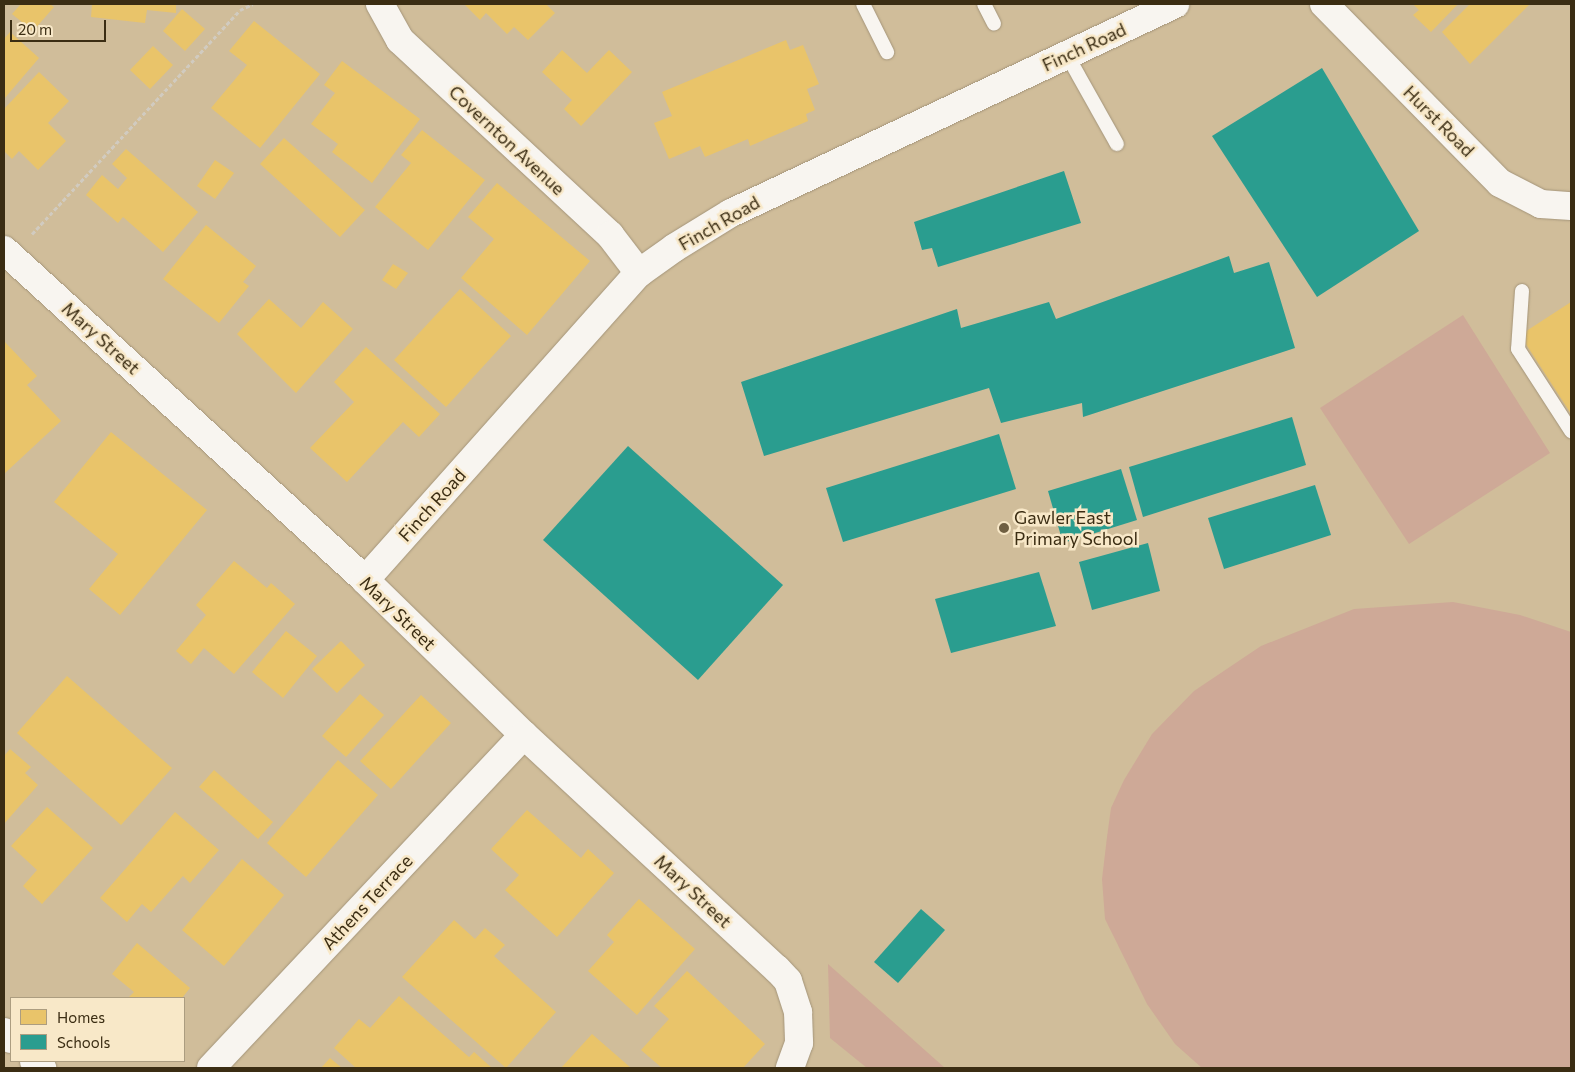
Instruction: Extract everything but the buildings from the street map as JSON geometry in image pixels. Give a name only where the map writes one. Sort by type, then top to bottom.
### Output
[{"type":"street","name":"Finch Road","points":[[365,580],[639,273],[731,213],[1175,4]]},
{"type":"street","name":"Hurst Road","points":[[1324,4],[1500,183],[1541,204],[1571,206]]},
{"type":"street","name":"Covernton Avenue","points":[[376,5],[400,40],[610,235],[639,273]]},
{"type":"street","name":"Mary Street","points":[[8,253],[365,580],[524,735],[788,981],[800,1028],[790,1068]]},
{"type":"street","name":"Athens Terrace","points":[[211,1068],[524,735]]},
{"type":"lane","points":[[863,4],[887,52]]},
{"type":"lane","points":[[984,4],[994,24]]},
{"type":"lane","points":[[1067,55],[1117,144]]},
{"type":"lane","points":[[1522,291],[1518,349],[1571,431]]},
{"type":"path","points":[[8,253],[240,10],[254,4]]},
{"type":"shaded area","points":[[1463,315],[1550,453],[1409,544],[1320,408]]},
{"type":"shaded area","points":[[1453,602],[1520,615],[1571,632],[1571,1068],[1202,1068],[1175,1044],[1147,1004],[1105,919],[1102,879],[1107,837],[1111,808],[1124,780],[1152,734],[1194,691],[1261,646],[1354,609]]},
{"type":"shaded area","points":[[828,964],[945,1068],[867,1068],[830,1038]]},
{"type":"place","name":"Gawler East Primary School","points":[[1004,528]]}]
